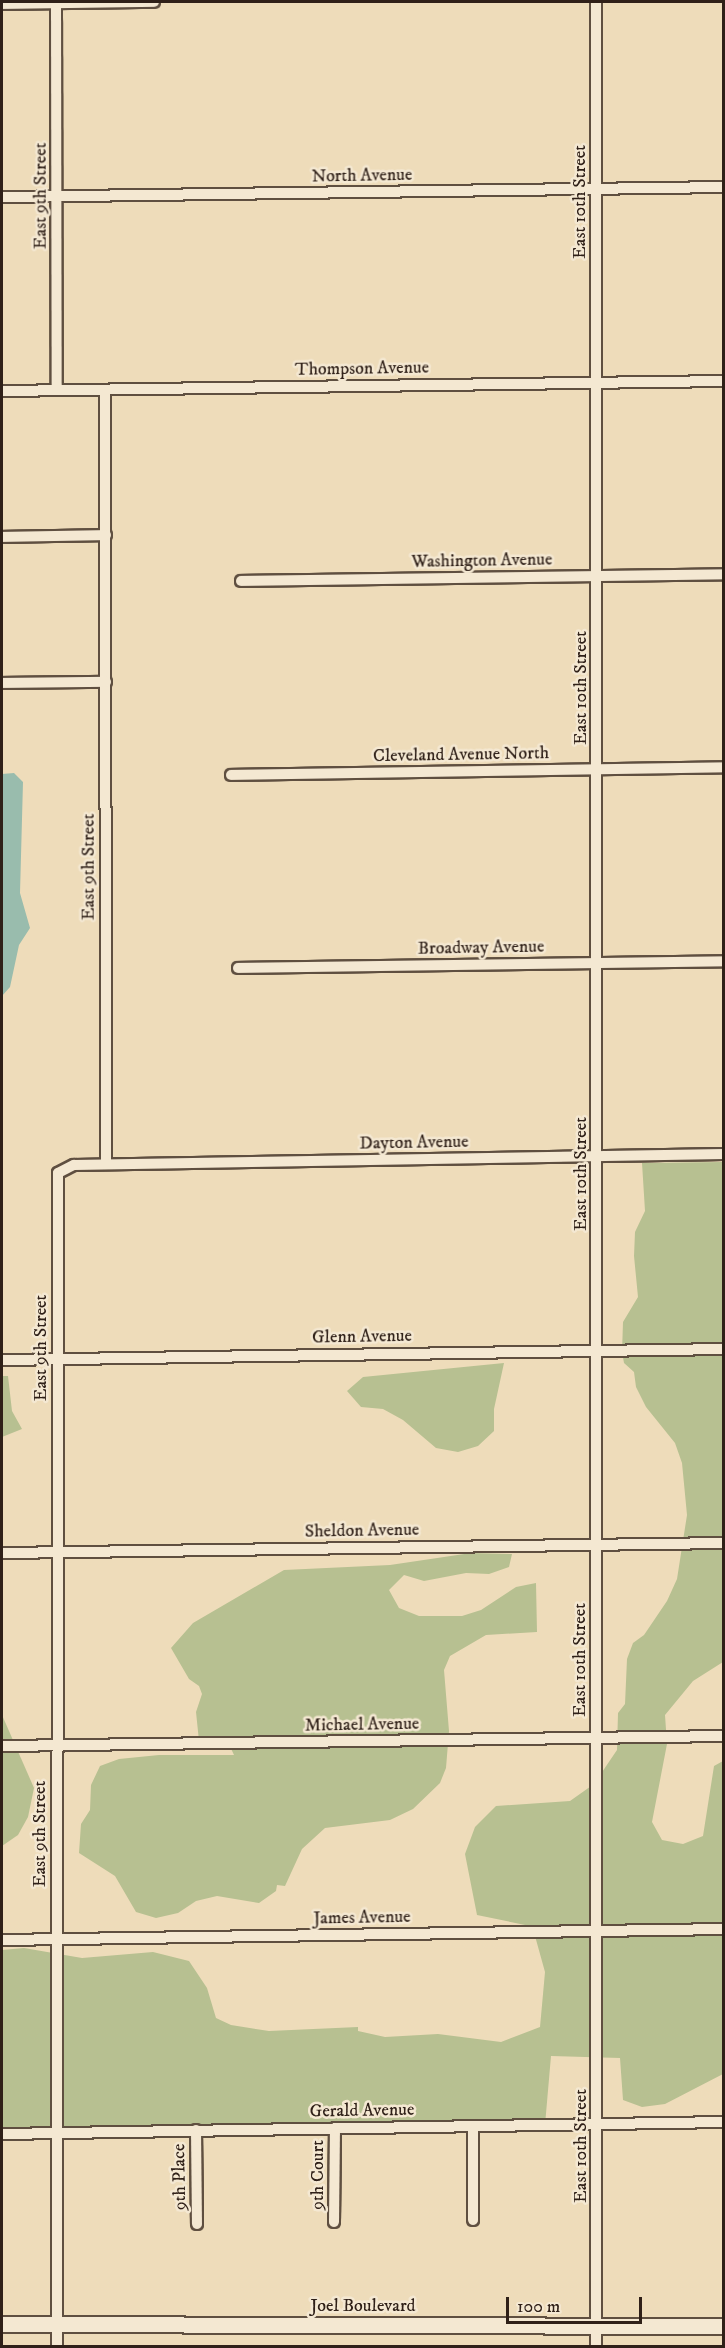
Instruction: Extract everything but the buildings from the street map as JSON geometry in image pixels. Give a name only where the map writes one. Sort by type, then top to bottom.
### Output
[{"type":"main road","name":"Joel Boulevard","points":[[2,2324],[723,2326]]},
{"type":"street","name":"East 9th Street","points":[[56,2],[57,390]]},
{"type":"street","points":[[2,4],[154,2]]},
{"type":"street","name":"East 10th Street","points":[[596,2],[596,2346]]},
{"type":"street","name":"North Avenue","points":[[2,197],[723,187]]},
{"type":"street","name":"Thompson Avenue","points":[[2,391],[723,381]]},
{"type":"street","name":"East 9th Street","points":[[57,2346],[58,1173],[74,1165],[106,1164],[105,390]]},
{"type":"street","points":[[2,537],[106,535]]},
{"type":"street","name":"Washington Avenue","points":[[241,581],[723,574]]},
{"type":"street","points":[[2,683],[106,682]]},
{"type":"street","name":"Cleveland Avenue North","points":[[231,775],[723,767]]},
{"type":"street","name":"Broadway Avenue","points":[[238,968],[723,961]]},
{"type":"street","name":"Dayton Avenue","points":[[106,1164],[723,1154]]},
{"type":"street","name":"Glenn Avenue","points":[[2,1360],[723,1348]]},
{"type":"street","name":"Sheldon Avenue","points":[[2,1553],[723,1542]]},
{"type":"street","name":"Michael Avenue","points":[[2,1746],[723,1736]]},
{"type":"street","name":"James Avenue","points":[[2,1940],[723,1929]]},
{"type":"street","name":"Gerald Avenue","points":[[2,2134],[723,2122]]},
{"type":"street","points":[[473,2126],[473,2220]]},
{"type":"street","name":"9th Court","points":[[334,2128],[334,2222]]},
{"type":"street","name":"9th Place","points":[[196,2130],[197,2224]]},
{"type":"shaded area","points":[[14,773],[23,782],[20,893],[30,928],[19,945],[10,987],[2,996],[2,774]]},
{"type":"shaded area","points":[[723,1162],[723,1662],[693,1681],[665,1715],[667,1744],[652,1822],[662,1840],[683,1844],[703,1836],[714,1766],[723,1761],[723,2074],[665,2104],[642,2107],[623,2100],[620,2058],[551,2056],[545,2125],[2,2134],[2,1950],[24,1948],[82,1958],[153,1952],[189,1961],[207,1988],[216,2018],[231,2025],[269,2031],[358,2027],[358,2031],[385,2037],[438,2034],[501,2042],[540,2027],[545,1972],[535,1936],[530,1926],[477,1915],[465,1854],[475,1827],[496,1806],[570,1801],[594,1784],[617,1750],[618,1713],[625,1704],[627,1659],[633,1643],[644,1635],[667,1601],[677,1579],[687,1515],[682,1463],[675,1443],[646,1407],[636,1387],[634,1372],[624,1363],[622,1352],[623,1322],[638,1297],[634,1256],[635,1232],[645,1211],[642,1163]]},
{"type":"shaded area","points":[[504,1363],[494,1409],[494,1431],[478,1446],[458,1452],[436,1448],[403,1420],[383,1409],[361,1407],[347,1391],[363,1377]]},
{"type":"shaded area","points":[[2,1376],[8,1376],[12,1411],[22,1429],[2,1437]]},
{"type":"shaded area","points":[[471,1553],[512,1554],[509,1567],[489,1574],[466,1573],[424,1581],[404,1575],[389,1590],[399,1608],[419,1616],[462,1616],[481,1610],[516,1587],[536,1583],[537,1632],[486,1635],[450,1656],[444,1670],[449,1731],[446,1768],[440,1783],[413,1809],[390,1820],[325,1828],[302,1849],[285,1886],[277,1885],[276,1891],[259,1903],[217,1896],[196,1901],[178,1913],[156,1918],[136,1912],[115,1876],[79,1853],[81,1824],[90,1810],[91,1785],[100,1766],[119,1759],[159,1755],[234,1755],[227,1740],[199,1741],[196,1712],[202,1694],[199,1686],[189,1679],[171,1648],[193,1623],[284,1570],[390,1565]]},
{"type":"shaded area","points":[[2,1715],[34,1788],[28,1817],[18,1835],[2,1846]]}]
